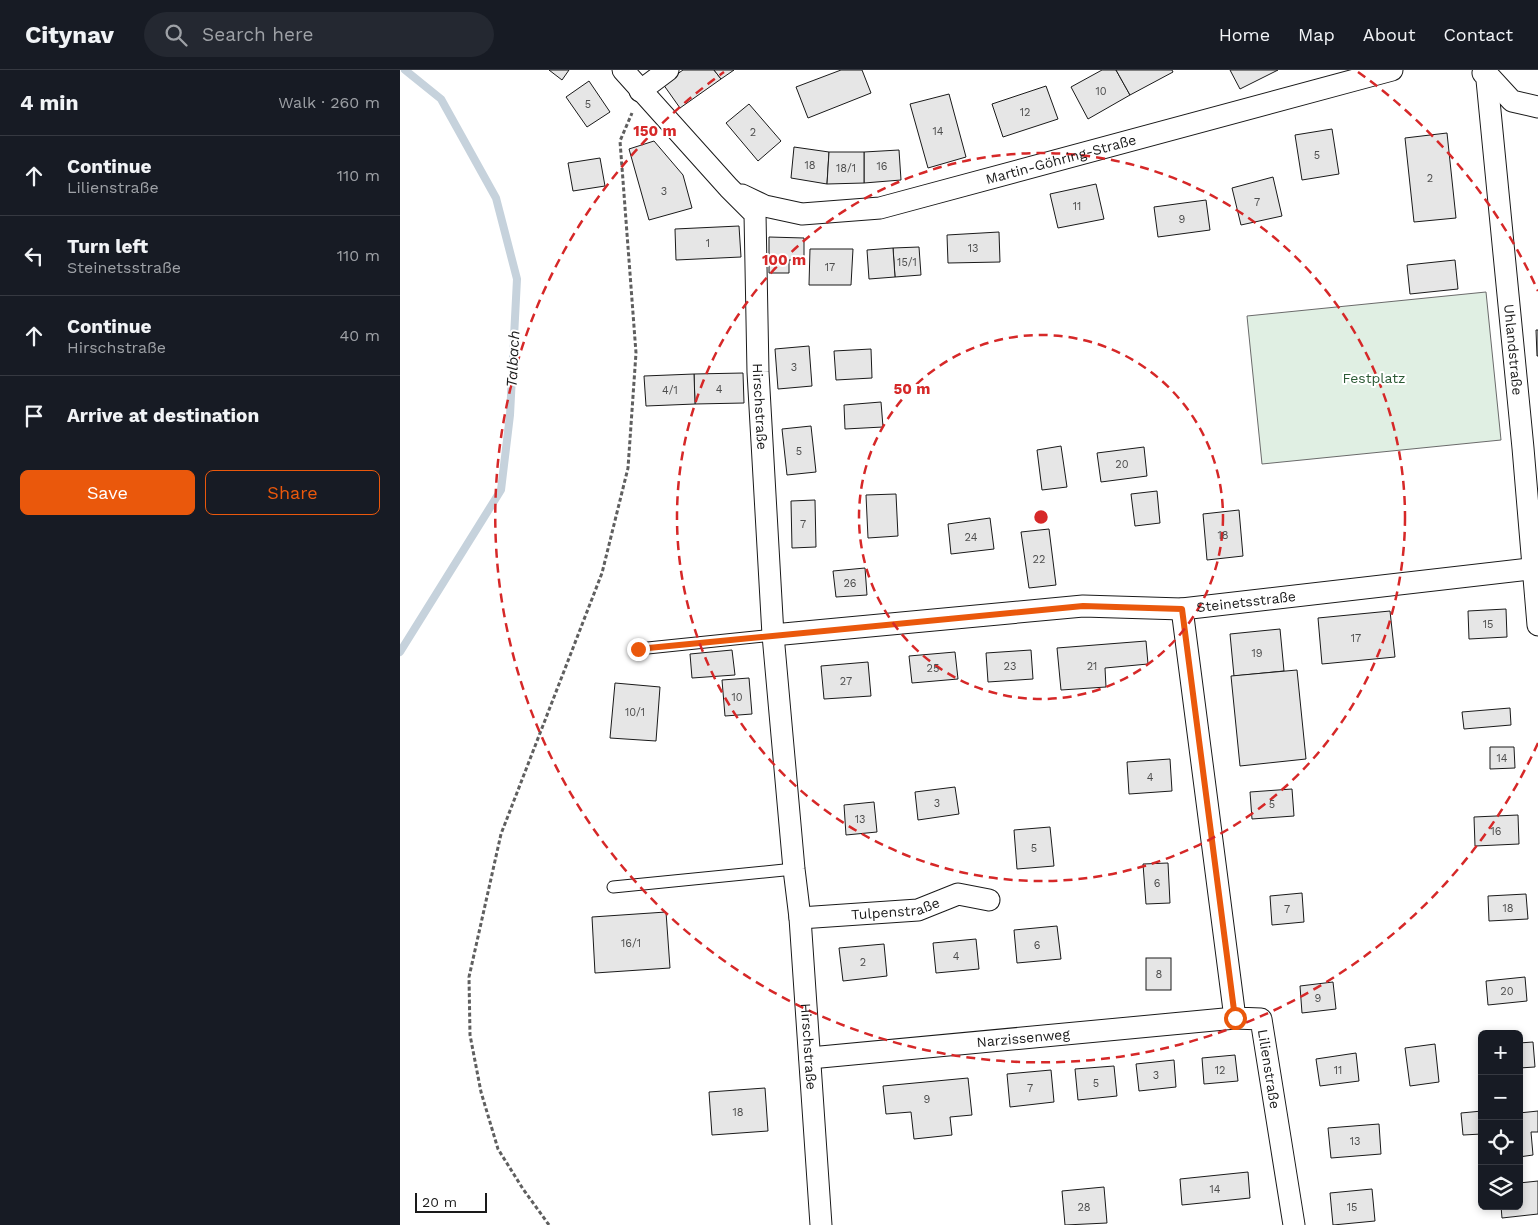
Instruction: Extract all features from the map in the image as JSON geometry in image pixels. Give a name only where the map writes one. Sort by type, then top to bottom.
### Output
[{"type":"street","name":"Hirschstraße","points":[[623,70],[640,91],[755,214],[757,224],[758,372],[774,635],[800,918],[821,1225]]},
{"type":"street","points":[[640,91],[668,70]]},
{"type":"street","name":"Martin-Göhring-Straße","points":[[729,188],[765,206],[802,214],[880,208],[1392,70]]},
{"type":"street","points":[[1483,72],[1512,101],[1538,107]]},
{"type":"street","name":"Uhlandstraße","points":[[1483,72],[1536,568],[1538,625]]},
{"type":"street","name":"Steinetsstraße","points":[[774,635],[1083,606],[1182,609],[1536,568]]},
{"type":"street","points":[[1182,609],[1235,1018]]},
{"type":"street","name":"Tulpenstraße","points":[[800,918],[918,910],[958,894],[988,900]]},
{"type":"street","name":"Narzissenweg","points":[[810,1058],[1235,1018]]},
{"type":"street","name":"Lilienstraße","points":[[1235,1018],[1261,1019],[1294,1225]]},
{"type":"lane","points":[[638,649],[774,635]]},
{"type":"lane","points":[[613,887],[794,869]]},
{"type":"path","points":[[549,1225],[523,1190],[498,1150],[481,1092],[470,1035],[469,977],[501,834],[602,573],[628,468],[636,353],[620,141],[640,91]]},
{"type":"green space","name":"Festplatz","points":[[1486,292],[1501,440],[1262,464],[1247,316]]},
{"type":"building","points":[[549,70],[569,70],[562,80]]},
{"type":"building","points":[[683,70],[714,70],[721,79],[680,108],[663,84]]},
{"type":"building","points":[[714,70],[734,70],[721,79]]},
{"type":"building","points":[[841,70],[862,70],[871,93],[808,118],[796,87]]},
{"type":"building","points":[[1102,70],[1116,70],[1130,95],[1088,119],[1071,87]]},
{"type":"building","points":[[1116,70],[1172,70],[1173,72],[1130,95]]},
{"type":"building","points":[[1230,70],[1278,70],[1240,89]]},
{"type":"building","points":[[589,81],[610,112],[587,127],[566,97]]},
{"type":"building","points":[[1046,86],[1058,119],[1003,137],[992,104]]},
{"type":"building","points":[[949,94],[966,157],[928,168],[910,104]]},
{"type":"building","points":[[749,104],[781,141],[758,161],[726,123]]},
{"type":"building","points":[[1332,129],[1339,174],[1302,180],[1295,135]]},
{"type":"building","points":[[1447,133],[1456,218],[1414,222],[1405,138]]},
{"type":"building","points":[[654,141],[683,175],[692,208],[649,220],[629,149]]},
{"type":"building","points":[[794,147],[829,152],[827,184],[791,178]]},
{"type":"building","points":[[899,150],[901,180],[864,183],[864,152]]},
{"type":"building","points":[[829,152],[864,152],[864,183],[827,184]]},
{"type":"building","points":[[600,158],[605,186],[573,191],[568,163]]},
{"type":"building","points":[[1273,177],[1282,216],[1241,225],[1232,188]]},
{"type":"building","points":[[1096,184],[1104,219],[1058,228],[1050,194]]},
{"type":"building","points":[[1206,200],[1210,230],[1158,237],[1154,207]]},
{"type":"building","points":[[739,226],[741,257],[676,260],[675,229]]},
{"type":"building","points":[[999,232],[1000,262],[948,263],[947,235]]},
{"type":"building","points":[[769,237],[804,238],[804,260],[789,260],[789,273],[769,273]]},
{"type":"building","points":[[919,247],[921,275],[895,277],[893,248]]},
{"type":"building","points":[[893,248],[895,277],[869,279],[867,250]]},
{"type":"building","points":[[810,249],[853,249],[851,285],[809,285]]},
{"type":"building","points":[[1455,260],[1458,289],[1410,294],[1407,265]]},
{"type":"building","points":[[1536,330],[1538,330],[1538,356],[1537,356]]},
{"type":"building","points":[[809,346],[812,386],[778,389],[775,349]]},
{"type":"building","points":[[871,349],[872,378],[836,380],[834,351]]},
{"type":"building","points":[[743,373],[744,403],[695,404],[694,374]]},
{"type":"building","points":[[694,374],[695,404],[646,406],[644,376]]},
{"type":"building","points":[[881,402],[883,427],[845,429],[844,405]]},
{"type":"building","points":[[811,426],[816,472],[787,475],[782,429]]},
{"type":"building","points":[[1061,446],[1067,487],[1042,490],[1037,450]]},
{"type":"building","points":[[1144,447],[1147,476],[1101,482],[1097,453]]},
{"type":"building","points":[[1157,491],[1160,523],[1135,526],[1131,494]]},
{"type":"building","points":[[896,494],[898,536],[868,538],[866,495]]},
{"type":"building","points":[[815,500],[816,547],[792,548],[791,501]]},
{"type":"building","points":[[1239,510],[1243,556],[1207,560],[1203,514]]},
{"type":"building","points":[[990,518],[994,549],[951,554],[948,524]]},
{"type":"building","points":[[1049,529],[1056,585],[1029,588],[1021,532]]},
{"type":"building","points":[[865,568],[867,595],[836,597],[833,571]]},
{"type":"building","points":[[1506,609],[1507,637],[1469,639],[1468,611]]},
{"type":"building","points":[[1390,611],[1395,657],[1322,664],[1318,618]]},
{"type":"building","points":[[1280,629],[1284,671],[1234,676],[1230,634]]},
{"type":"building","points":[[1146,641],[1148,664],[1105,668],[1106,687],[1061,690],[1057,648]]},
{"type":"building","points":[[732,650],[735,675],[692,678],[690,654]]},
{"type":"building","points":[[1031,650],[1033,679],[988,682],[986,653]]},
{"type":"building","points":[[955,652],[958,679],[912,683],[909,656]]},
{"type":"building","points":[[868,662],[871,696],[824,699],[821,666]]},
{"type":"building","points":[[1297,670],[1306,759],[1240,766],[1231,676]]},
{"type":"building","points":[[749,678],[752,714],[725,716],[722,680]]},
{"type":"building","points":[[615,683],[660,687],[656,741],[610,738]]},
{"type":"building","points":[[1510,708],[1511,725],[1464,729],[1462,712]]},
{"type":"building","points":[[1490,747],[1514,747],[1515,768],[1490,769]]},
{"type":"building","points":[[1170,759],[1172,791],[1129,794],[1127,762]]},
{"type":"building","points":[[955,787],[959,814],[918,820],[915,792]]},
{"type":"building","points":[[1292,789],[1294,816],[1252,819],[1250,792]]},
{"type":"building","points":[[874,802],[877,832],[846,835],[844,805]]},
{"type":"building","points":[[1518,815],[1519,844],[1475,846],[1474,817]]},
{"type":"building","points":[[1050,827],[1054,866],[1017,869],[1014,830]]},
{"type":"building","points":[[1168,863],[1170,903],[1146,904],[1143,864]]},
{"type":"building","points":[[1302,893],[1304,922],[1272,925],[1270,896]]},
{"type":"building","points":[[1526,894],[1528,919],[1489,921],[1488,896]]},
{"type":"building","points":[[666,912],[670,968],[595,973],[592,917]]},
{"type":"building","points":[[1057,926],[1061,959],[1017,963],[1014,930]]},
{"type":"building","points":[[976,939],[979,969],[936,973],[933,943]]},
{"type":"building","points":[[884,944],[887,976],[843,981],[839,948]]},
{"type":"building","points":[[1146,958],[1171,958],[1171,990],[1146,990]]},
{"type":"building","points":[[1525,977],[1527,1001],[1488,1005],[1486,981]]},
{"type":"building","points":[[1333,982],[1336,1009],[1302,1013],[1300,986]]},
{"type":"building","points":[[1533,1042],[1535,1067],[1523,1068],[1523,1043]]},
{"type":"building","points":[[1435,1044],[1439,1082],[1410,1086],[1405,1048]]},
{"type":"building","points":[[1356,1053],[1359,1081],[1320,1086],[1316,1059]]},
{"type":"building","points":[[1235,1055],[1238,1081],[1204,1084],[1202,1058]]},
{"type":"building","points":[[1174,1060],[1176,1087],[1139,1091],[1136,1064]]},
{"type":"building","points":[[1114,1066],[1117,1096],[1078,1100],[1075,1069]]},
{"type":"building","points":[[1051,1070],[1054,1102],[1010,1107],[1007,1074]]},
{"type":"building","points":[[968,1078],[972,1115],[950,1117],[952,1135],[914,1139],[911,1112],[886,1114],[883,1086]]},
{"type":"building","points":[[765,1088],[768,1131],[712,1135],[709,1092]]},
{"type":"building","points":[[1478,1111],[1478,1134],[1463,1135],[1461,1113]]},
{"type":"building","points":[[1538,1111],[1538,1132],[1531,1132],[1533,1155],[1523,1156],[1523,1120],[1523,1113]]},
{"type":"building","points":[[1379,1124],[1381,1154],[1331,1158],[1328,1128]]},
{"type":"building","points":[[1248,1172],[1250,1198],[1182,1205],[1180,1179]]},
{"type":"building","points":[[1538,1181],[1538,1214],[1502,1218],[1501,1210],[1523,1210],[1523,1183]]},
{"type":"building","points":[[1104,1187],[1107,1223],[1065,1225],[1062,1191]]},
{"type":"building","points":[[1372,1189],[1375,1221],[1333,1225],[1330,1193]]},
{"type":"waterway","name":"Talbach","points":[[400,652],[501,490],[510,415],[517,279],[496,198],[441,99],[405,70]]},
{"type":"route","points":[[638,649],[1083,606],[1182,609],[1235,1018]]}]
